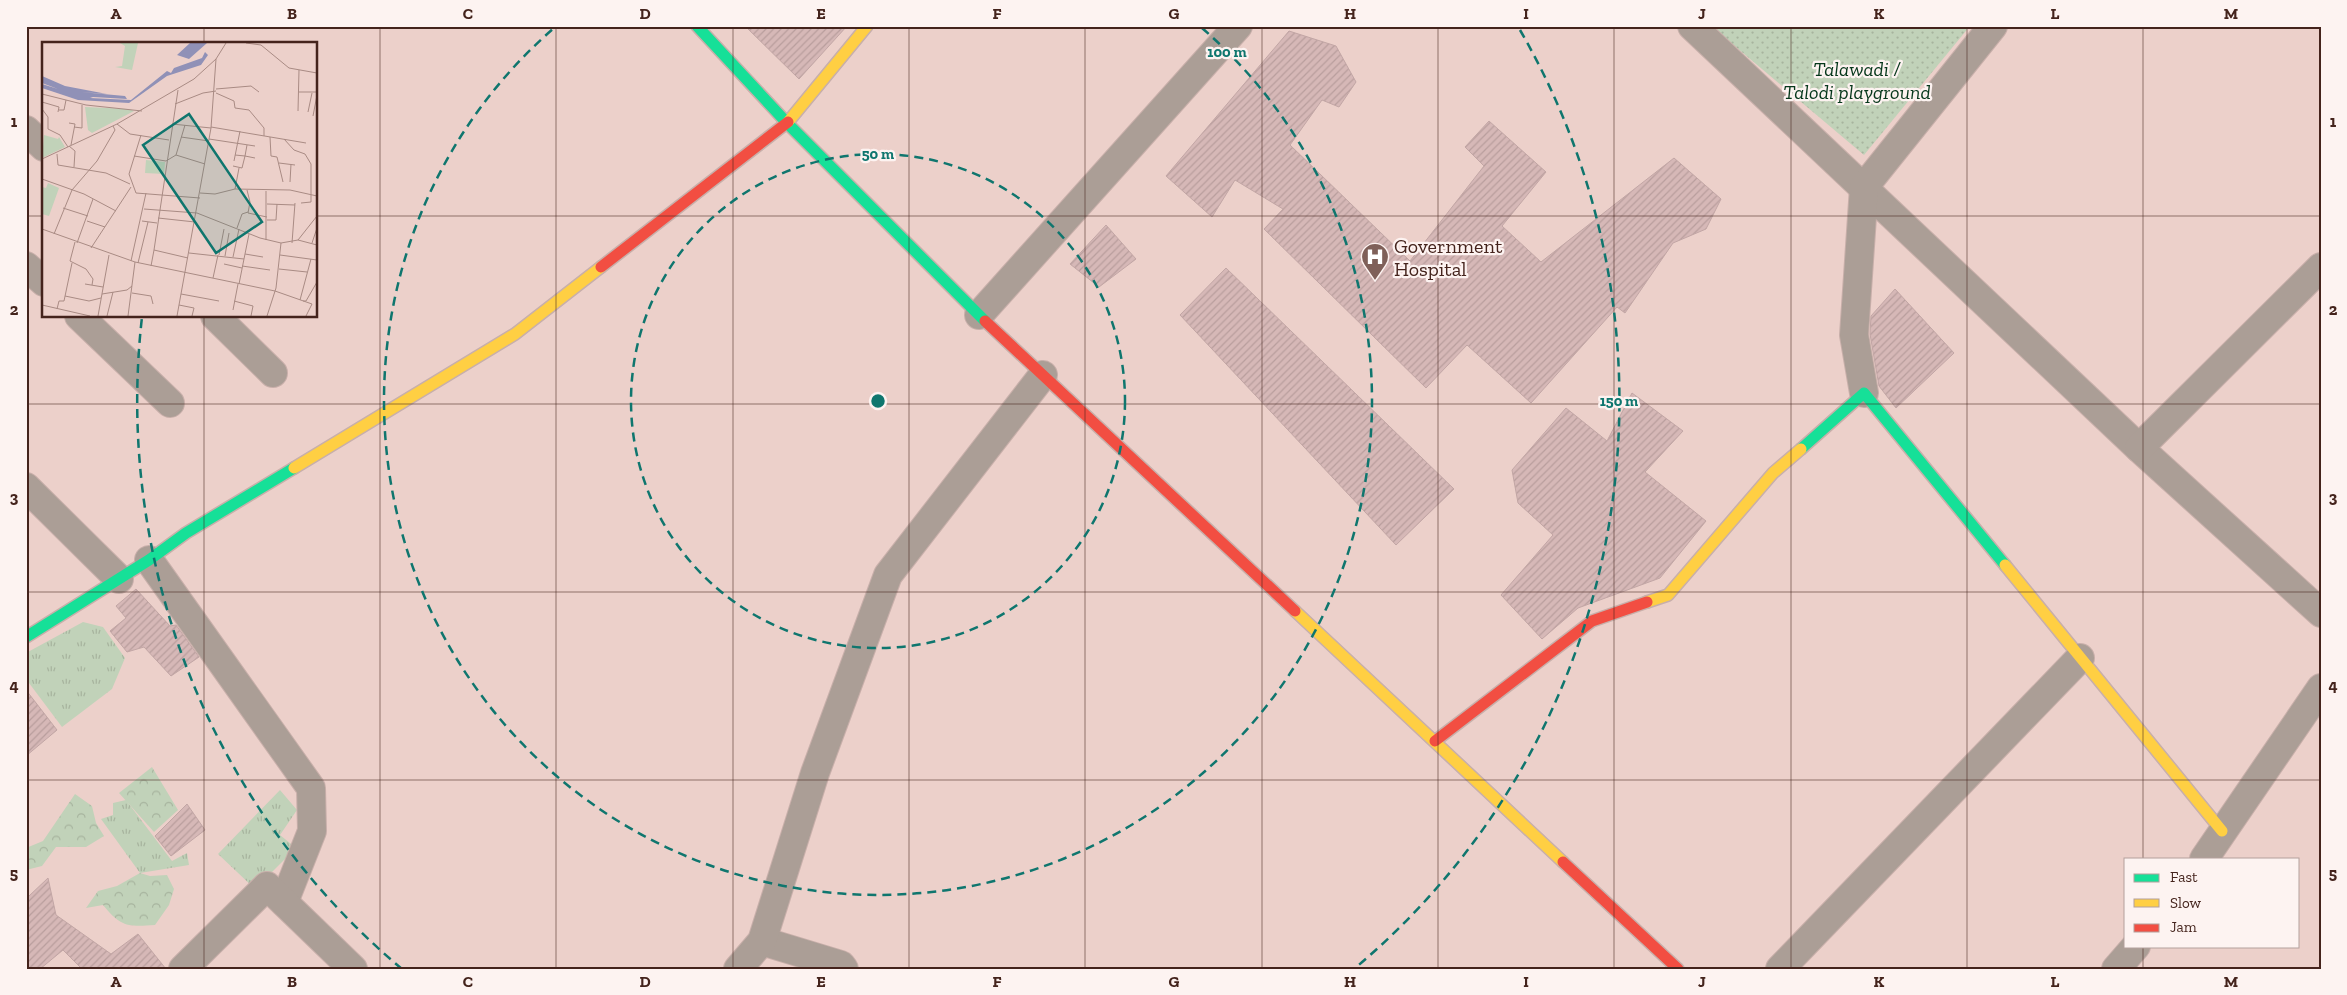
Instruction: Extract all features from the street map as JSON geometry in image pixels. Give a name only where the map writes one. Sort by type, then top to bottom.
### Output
[{"type":"street","points":[[697,26],[787,123],[979,315],[1678,969]]},
{"type":"street","points":[[26,637],[150,560],[186,533],[514,334],[787,123],[866,26]]},
{"type":"street","points":[[979,315],[1238,26]]},
{"type":"street","points":[[1692,26],[2139,448],[2321,613]]},
{"type":"street","points":[[1993,26],[1864,187],[1854,335],[1864,393],[2222,832]]},
{"type":"street","points":[[26,130],[42,145]]},
{"type":"street","points":[[26,266],[42,280]]},
{"type":"street","points":[[2139,448],[2321,267]]},
{"type":"street","points":[[81,318],[170,403]]},
{"type":"street","points":[[218,318],[273,373]]},
{"type":"street","points":[[738,969],[762,941],[815,773],[888,575],[1043,375]]},
{"type":"street","points":[[1435,742],[1592,621],[1668,595],[1773,473],[1864,393]]},
{"type":"street","points":[[26,487],[119,579]]},
{"type":"street","points":[[150,560],[311,788],[312,831],[284,902]]},
{"type":"street","points":[[1780,969],[2080,658]]},
{"type":"street","points":[[2205,858],[2321,688]]},
{"type":"street","points":[[183,969],[267,886],[353,969]]},
{"type":"street","points":[[762,941],[841,965],[844,969]]},
{"type":"street","points":[[2116,969],[2134,948]]},
{"type":"green space","name":"Talawadi / Talodi playground","points":[[1711,26],[1970,26],[1864,155]]},
{"type":"green space","points":[[83,622],[103,627],[125,658],[112,689],[62,727],[26,679],[26,653]]},
{"type":"green space","points":[[152,767],[178,810],[154,832],[119,793]]},
{"type":"green space","points":[[280,790],[297,810],[280,835],[296,848],[255,889],[218,854]]},
{"type":"green space","points":[[75,794],[92,806],[96,823],[104,836],[86,847],[56,847],[42,866],[26,870],[26,848],[43,841]]},
{"type":"green space","points":[[126,800],[172,861],[187,853],[189,865],[140,873],[101,819],[113,815],[113,803]]},
{"type":"green space","points":[[140,873],[150,876],[167,875],[174,889],[169,905],[155,925],[138,926],[120,922],[103,905],[86,908],[98,891],[117,886]]},
{"type":"building","points":[[745,26],[847,26],[799,79]]},
{"type":"building","points":[[1289,31],[1336,46],[1356,82],[1339,107],[1322,100],[1290,145],[1410,261],[1484,166],[1465,147],[1489,121],[1546,172],[1502,226],[1541,262],[1674,158],[1721,199],[1706,229],[1673,243],[1625,313],[1617,307],[1531,403],[1467,345],[1426,388],[1264,229],[1283,209],[1235,180],[1212,217],[1166,176]]},
{"type":"building","points":[[1106,225],[1136,259],[1099,287],[1070,264]]},
{"type":"building","points":[[1226,268],[1454,489],[1396,545],[1180,315]]},
{"type":"building","points":[[1895,289],[1954,353],[1896,408],[1879,386],[1870,334],[1871,316]]},
{"type":"building","points":[[1632,393],[1683,431],[1645,472],[1706,521],[1660,578],[1578,608],[1542,639],[1501,595],[1553,535],[1518,503],[1512,470],[1566,408],[1607,441]]},
{"type":"building","points":[[136,589],[170,626],[176,625],[199,657],[171,676],[144,647],[127,652],[110,631],[126,618],[116,606]]},
{"type":"building","points":[[26,690],[57,730],[26,756]]},
{"type":"building","points":[[187,804],[205,830],[171,856],[155,836]]},
{"type":"building","points":[[48,878],[56,915],[111,954],[138,934],[166,969],[82,969],[63,950],[40,969],[26,969],[26,895],[29,896]]},
{"type":"traffic: fast","points":[[697,26],[787,123],[985,321]]},
{"type":"traffic: fast","points":[[1801,449],[1864,393],[2005,565]]},
{"type":"traffic: fast","points":[[26,637],[149,560],[186,533],[294,468]]},
{"type":"traffic: slow","points":[[788,122],[867,26]]},
{"type":"traffic: slow","points":[[294,468],[515,334],[601,267]]},
{"type":"traffic: slow","points":[[1647,602],[1668,595],[1773,473],[1801,449]]},
{"type":"traffic: slow","points":[[2005,565],[2222,831]]},
{"type":"traffic: slow","points":[[1295,611],[1563,862]]},
{"type":"traffic: jam","points":[[601,267],[788,122]]},
{"type":"traffic: jam","points":[[985,321],[1295,611]]},
{"type":"traffic: jam","points":[[1435,741],[1592,621],[1647,602]]},
{"type":"traffic: jam","points":[[1563,862],[1678,969]]},
{"type":"place","name":"Government Hospital","points":[[1375,281]]}]
